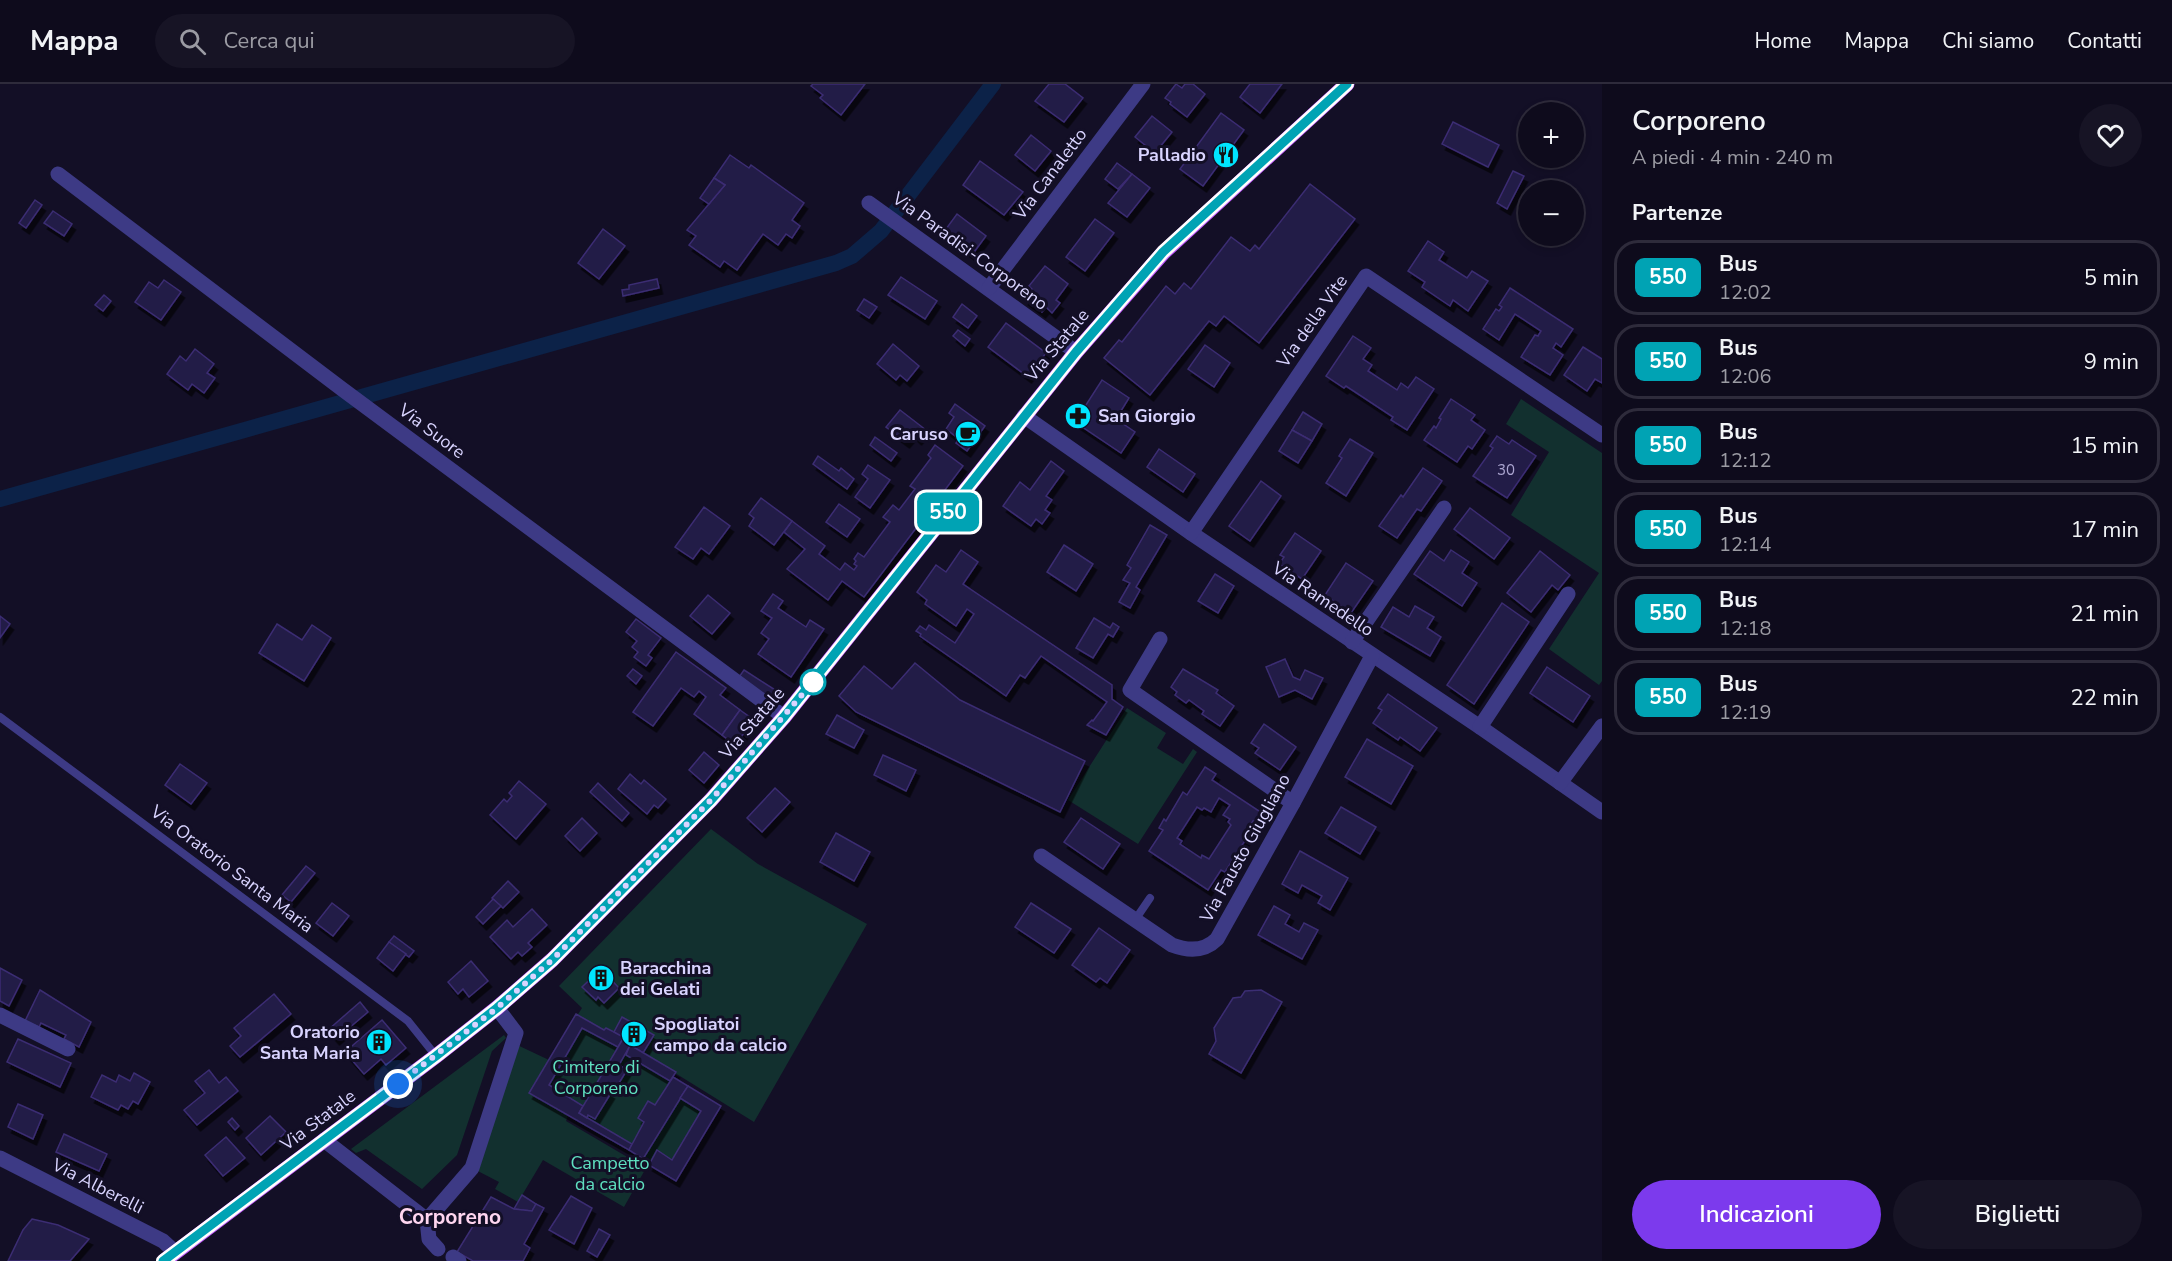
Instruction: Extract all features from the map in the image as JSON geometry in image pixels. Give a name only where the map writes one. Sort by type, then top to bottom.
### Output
[{"type":"main road","name":"Via Statale","points":[[169,1256],[436,1056],[497,1008],[552,960],[711,800],[784,717],[1076,352],[1163,252],[1347,84]]},
{"type":"street","name":"Via Canaletto","points":[[989,288],[1143,84]]},
{"type":"street","name":"Via Suore","points":[[58,174],[342,390],[784,717]]},
{"type":"street","name":"Via Paradisi-Corporeno","points":[[869,203],[1076,352]]},
{"type":"street","name":"Via della Vite","points":[[1191,533],[1366,276],[1602,435]]},
{"type":"street","name":"Via Ramedello","points":[[1024,416],[1191,533],[1480,727],[1602,812]]},
{"type":"street","points":[[1352,642],[1444,508]]},
{"type":"street","points":[[1480,727],[1568,594]]},
{"type":"street","points":[[1160,639],[1130,690],[1293,803]]},
{"type":"street","name":"Via Fausto Giugliano","points":[[1041,856],[1172,945],[1184,950],[1210,946],[1217,939],[1293,803],[1372,656]]},
{"type":"street","points":[[1560,783],[1602,726]]},
{"type":"street","points":[[427,1220],[472,1168],[516,1033],[497,1008]]},
{"type":"street","points":[[0,1015],[68,1049]]},
{"type":"street","points":[[324,1140],[427,1220],[429,1239],[438,1249]]},
{"type":"street","name":"Via Alberelli","points":[[0,1158],[163,1241],[169,1256]]},
{"type":"lane","name":"Via Oratorio Santa Maria","points":[[0,717],[408,1021],[436,1056]]},
{"type":"lane","points":[[1135,920],[1150,898]]},
{"type":"green space","points":[[1521,399],[1602,453],[1602,681],[1599,685],[1549,649],[1599,573],[1511,515],[1549,452],[1506,424]]},
{"type":"green space","points":[[1127,708],[1166,733],[1157,748],[1183,764],[1193,749],[1197,752],[1138,844],[1068,800]]},
{"type":"green space","points":[[711,829],[758,864],[867,924],[754,1122],[675,1073],[673,1077],[721,1106],[676,1181],[649,1165],[650,1163],[568,1116],[566,1121],[646,1168],[624,1207],[543,1160],[518,1202],[495,1189],[499,1182],[472,1168],[513,1043],[549,1060],[582,1008],[559,986]]},
{"type":"green space","points":[[504,1035],[506,1038],[492,1051],[457,1155],[422,1189],[366,1149],[356,1153],[351,1149]]},
{"type":"building","points":[[813,84],[865,84],[841,115],[820,98],[823,95],[811,86]]},
{"type":"building","points":[[1049,84],[1065,84],[1083,98],[1064,122],[1035,101]]},
{"type":"building","points":[[1176,84],[1182,88],[1185,84],[1193,84],[1205,94],[1187,117],[1165,98]]},
{"type":"building","points":[[1250,84],[1282,84],[1260,113],[1240,97]]},
{"type":"building","points":[[1221,113],[1244,130],[1203,186],[1180,169]]},
{"type":"building","points":[[1152,116],[1172,132],[1155,153],[1135,137]]},
{"type":"building","points":[[1453,122],[1499,145],[1488,167],[1442,144]]},
{"type":"building","points":[[1031,135],[1051,151],[1035,171],[1015,155]]},
{"type":"building","points":[[730,155],[749,168],[751,165],[804,203],[792,220],[800,226],[792,238],[786,234],[778,245],[763,234],[737,270],[724,261],[720,267],[689,245],[696,236],[687,230],[725,185],[714,178]]},
{"type":"building","points":[[980,161],[1023,192],[1004,215],[963,185]]},
{"type":"building","points":[[1117,163],[1132,174],[1118,189],[1105,179]]},
{"type":"building","points":[[1513,171],[1524,176],[1522,180],[1518,180],[1518,188],[1507,209],[1497,203]]},
{"type":"building","points":[[1132,174],[1150,188],[1127,217],[1108,203]]},
{"type":"building","points":[[714,178],[725,185],[709,204],[700,198]]},
{"type":"building","points":[[1310,184],[1355,219],[1259,343],[1224,316],[1216,326],[1209,321],[1150,395],[1104,358],[1119,340],[1122,342],[1166,286],[1175,294],[1184,283],[1191,289],[1231,237],[1250,251],[1255,245],[1259,249]]},
{"type":"building","points":[[35,200],[42,205],[26,228],[19,223]]},
{"type":"building","points":[[53,211],[72,224],[64,236],[44,223]]},
{"type":"building","points":[[957,214],[986,236],[972,255],[943,233]]},
{"type":"building","points":[[1095,219],[1114,233],[1085,271],[1066,257]]},
{"type":"building","points":[[603,229],[625,246],[599,279],[578,263]]},
{"type":"building","points":[[1428,241],[1444,252],[1439,260],[1467,278],[1472,271],[1488,281],[1468,311],[1453,300],[1450,306],[1422,287],[1425,282],[1408,271]]},
{"type":"building","points":[[1045,266],[1068,284],[1056,300],[1060,303],[1052,313],[1046,307],[1042,312],[1025,299],[1032,289],[1029,286]]},
{"type":"building","points":[[901,277],[937,301],[925,319],[888,295]]},
{"type":"building","points":[[657,279],[659,288],[623,296],[622,290],[629,289],[629,285]]},
{"type":"building","points":[[164,280],[181,292],[161,320],[135,302],[149,282],[158,288]]},
{"type":"building","points":[[1510,288],[1573,329],[1561,347],[1556,343],[1553,348],[1563,355],[1550,375],[1521,357],[1535,335],[1538,336],[1541,331],[1515,314],[1499,340],[1483,329],[1496,309],[1499,311],[1502,307],[1499,305]]},
{"type":"building","points":[[104,295],[111,301],[103,311],[95,305]]},
{"type":"building","points":[[864,299],[877,307],[869,318],[857,310]]},
{"type":"building","points":[[962,304],[977,316],[968,328],[953,317]]},
{"type":"building","points":[[1006,323],[1046,353],[1028,377],[988,347]]},
{"type":"building","points":[[958,330],[970,339],[965,346],[953,336]]},
{"type":"building","points":[[1353,336],[1371,348],[1363,359],[1372,365],[1368,371],[1397,390],[1401,383],[1408,388],[1416,377],[1434,389],[1407,430],[1391,420],[1393,417],[1346,386],[1344,388],[1326,376]]},
{"type":"building","points":[[893,344],[919,366],[907,381],[900,375],[896,380],[877,364]]},
{"type":"building","points":[[1205,345],[1230,363],[1214,387],[1188,369]]},
{"type":"building","points":[[1583,347],[1602,359],[1602,383],[1595,379],[1587,391],[1564,375]]},
{"type":"building","points":[[195,349],[214,364],[207,373],[215,378],[204,393],[192,384],[188,390],[167,374],[180,356],[186,361]]},
{"type":"building","points":[[1102,380],[1129,398],[1116,419],[1135,432],[1121,453],[1075,422]]},
{"type":"building","points":[[1451,399],[1475,415],[1471,420],[1485,430],[1472,449],[1468,446],[1457,462],[1424,440],[1434,426],[1436,428],[1441,419],[1439,418]]},
{"type":"building","points":[[955,404],[985,426],[967,451],[956,443],[959,439],[946,429],[954,417],[949,413]]},
{"type":"building","points":[[900,410],[926,430],[918,439],[913,434],[906,442],[886,427]]},
{"type":"building","points":[[1303,412],[1322,424],[1312,441],[1292,430]]},
{"type":"building","points":[[1292,430],[1312,441],[1298,463],[1279,451]]},
{"type":"building","points":[[1497,436],[1509,444],[1512,440],[1536,456],[1507,498],[1473,476],[1493,448],[1490,446]]},
{"type":"building","points":[[875,437],[897,453],[891,461],[870,445]]},
{"type":"building","points":[[1350,439],[1373,453],[1346,496],[1326,483],[1342,458],[1339,456]]},
{"type":"building","points":[[935,445],[963,466],[864,597],[842,581],[828,600],[787,569],[805,549],[784,532],[792,521],[825,546],[819,554],[840,570],[845,563],[854,570],[857,566],[854,564],[856,561],[854,559],[858,553],[864,557],[890,522],[883,517],[893,505],[899,510],[915,489],[910,486],[931,458],[928,455]]},
{"type":"building","points":[[1159,449],[1195,474],[1183,492],[1147,467]]},
{"type":"building","points":[[818,456],[839,471],[841,468],[854,479],[847,489],[813,464]]},
{"type":"building","points":[[1051,461],[1064,471],[1046,496],[1052,500],[1045,510],[1050,513],[1042,524],[1036,519],[1031,526],[1003,506],[1020,482],[1030,490]]},
{"type":"building","points":[[868,465],[890,480],[870,508],[855,497],[868,479],[862,474]]},
{"type":"building","points":[[1423,468],[1442,481],[1421,511],[1417,509],[1397,538],[1379,526]]},
{"type":"building","points":[[1261,481],[1281,496],[1250,541],[1229,526]]},
{"type":"building","points":[[761,498],[792,521],[774,545],[749,526],[754,518],[749,514]]},
{"type":"building","points":[[839,504],[860,519],[847,537],[826,522]]},
{"type":"building","points":[[704,507],[730,526],[709,554],[701,548],[693,559],[675,547]]},
{"type":"building","points":[[1470,508],[1510,538],[1494,559],[1454,529]]},
{"type":"building","points":[[1150,525],[1167,535],[1136,587],[1140,590],[1130,608],[1119,602],[1130,583],[1123,580],[1131,568],[1127,565]]},
{"type":"building","points":[[1295,533],[1321,551],[1302,579],[1279,564],[1284,557],[1280,555]]},
{"type":"building","points":[[1064,545],[1093,564],[1076,591],[1047,572]]},
{"type":"building","points":[[961,550],[978,562],[963,584],[1112,685],[1112,699],[1123,707],[1106,735],[1087,725],[1093,721],[1107,702],[1041,656],[1025,678],[1020,675],[1006,696],[916,631],[920,626],[926,630],[929,625],[955,643],[974,614],[967,609],[956,626],[925,604],[927,600],[917,592],[936,565],[946,572]]},
{"type":"building","points":[[1451,550],[1469,562],[1462,573],[1477,583],[1462,606],[1414,574],[1430,551],[1444,561]]},
{"type":"building","points":[[1540,551],[1570,575],[1558,590],[1552,585],[1531,612],[1507,593]]},
{"type":"building","points":[[1346,563],[1373,581],[1351,613],[1325,595]]},
{"type":"building","points":[[1215,574],[1234,586],[1218,613],[1198,601]]},
{"type":"building","points":[[773,594],[783,601],[778,608],[806,627],[810,620],[824,629],[791,677],[758,654],[769,639],[761,633],[772,618],[761,611]]},
{"type":"building","points":[[708,595],[730,613],[712,634],[690,616]]},
{"type":"building","points":[[1502,603],[1529,622],[1474,704],[1447,685]]},
{"type":"building","points":[[1415,606],[1434,617],[1427,628],[1441,637],[1430,656],[1381,627],[1393,607],[1409,617]]},
{"type":"building","points":[[0,616],[10,624],[0,638]]},
{"type":"building","points":[[1094,618],[1110,628],[1113,623],[1119,627],[1113,637],[1108,634],[1093,658],[1076,648]]},
{"type":"building","points":[[636,619],[661,638],[648,655],[652,658],[646,666],[634,657],[638,652],[632,647],[637,641],[626,632]]},
{"type":"building","points":[[277,624],[302,640],[312,625],[331,638],[304,681],[259,653]]},
{"type":"building","points":[[676,652],[726,688],[720,695],[740,710],[722,735],[694,714],[706,697],[699,691],[694,697],[681,688],[653,726],[633,712]]},
{"type":"building","points":[[1285,659],[1293,677],[1300,680],[1305,670],[1323,678],[1312,699],[1295,690],[1279,697],[1266,667]]},
{"type":"building","points":[[915,663],[960,700],[1085,761],[1060,812],[856,712],[839,696],[864,666],[892,689]]},
{"type":"building","points":[[1547,667],[1590,696],[1573,722],[1530,693]]},
{"type":"building","points":[[633,669],[642,676],[636,684],[627,676]]},
{"type":"building","points":[[1183,669],[1218,690],[1216,693],[1234,706],[1220,726],[1202,714],[1204,711],[1189,700],[1186,703],[1175,695],[1177,692],[1171,687]]},
{"type":"building","points":[[744,670],[780,693],[773,703],[737,680]]},
{"type":"building","points":[[1388,694],[1437,728],[1420,751],[1400,737],[1398,740],[1373,723],[1382,710],[1378,708]]},
{"type":"building","points":[[740,710],[754,720],[735,745],[722,735]]},
{"type":"building","points":[[837,715],[864,730],[854,748],[826,734]]},
{"type":"building","points":[[1264,724],[1296,747],[1280,770],[1255,753],[1259,748],[1251,743]]},
{"type":"building","points":[[1367,739],[1413,766],[1391,804],[1345,777]]},
{"type":"building","points":[[704,752],[719,765],[704,783],[689,770]]},
{"type":"building","points":[[883,755],[916,770],[906,791],[874,775]]},
{"type":"building","points":[[180,764],[207,783],[191,804],[165,785]]},
{"type":"building","points":[[1205,767],[1216,774],[1212,780],[1262,813],[1256,822],[1253,821],[1245,834],[1248,836],[1225,872],[1221,870],[1208,890],[1149,851],[1163,830],[1159,828],[1164,819],[1166,821],[1183,792],[1187,795]],"holes":[[[1219,798],[1230,805],[1223,815],[1230,819],[1228,822],[1231,825],[1209,859],[1202,855],[1201,858],[1180,844],[1182,841],[1177,838],[1197,807],[1211,812]]]},
{"type":"building","points":[[630,774],[641,784],[644,780],[666,799],[658,808],[654,805],[647,814],[618,789]]},
{"type":"building","points":[[519,781],[546,804],[516,839],[490,815],[504,799],[507,802],[512,796],[509,793]]},
{"type":"building","points":[[598,783],[629,813],[622,821],[590,792]]},
{"type":"building","points":[[775,788],[790,802],[762,832],[747,818]]},
{"type":"building","points":[[1341,807],[1376,827],[1360,854],[1325,833]]},
{"type":"building","points":[[582,818],[597,833],[580,851],[565,836]]},
{"type":"building","points":[[1081,818],[1120,844],[1103,869],[1064,842]]},
{"type":"building","points":[[836,833],[870,852],[854,881],[820,862]]},
{"type":"building","points":[[1300,851],[1348,878],[1330,910],[1318,903],[1322,896],[1302,885],[1298,893],[1282,884]]},
{"type":"building","points":[[306,866],[315,873],[291,902],[282,895]]},
{"type":"building","points":[[508,881],[519,892],[503,908],[492,898]]},
{"type":"building","points":[[493,899],[501,906],[483,924],[476,917]]},
{"type":"building","points":[[332,903],[349,916],[333,936],[316,923]]},
{"type":"building","points":[[1031,903],[1071,929],[1054,953],[1015,927]]},
{"type":"building","points":[[1274,906],[1290,915],[1285,924],[1299,932],[1304,923],[1318,930],[1302,959],[1258,935]]},
{"type":"building","points":[[532,909],[547,925],[528,943],[532,947],[522,956],[518,952],[511,959],[490,937],[507,920],[513,927]]},
{"type":"building","points":[[1099,928],[1130,950],[1107,983],[1100,978],[1096,982],[1072,965]]},
{"type":"building","points":[[394,936],[414,951],[409,957],[389,942]]},
{"type":"building","points":[[389,942],[406,954],[393,971],[377,958]]},
{"type":"building","points":[[471,961],[488,981],[469,997],[463,989],[458,994],[448,982]]},
{"type":"building","points":[[0,968],[22,980],[9,1006],[0,1001]]},
{"type":"building","name":"Baracchina dei Gelati","points":[[601,969],[619,988],[604,1003],[598,997],[596,1000],[582,987]]},
{"type":"building","points":[[40,990],[91,1022],[79,1047],[64,1039],[66,1035],[41,1023],[39,1027],[25,1021]]},
{"type":"building","points":[[1261,990],[1282,1002],[1241,1073],[1209,1054],[1216,1041],[1214,1028],[1233,998],[1241,997],[1245,991]]},
{"type":"building","points":[[274,994],[291,1014],[240,1057],[230,1046],[241,1036],[234,1028]]},
{"type":"building","points":[[360,1002],[368,1012],[336,1039],[328,1030]]},
{"type":"building","points":[[576,1014],[604,1030],[606,1028],[624,1037],[618,1047],[582,1028],[549,1085],[583,1106],[579,1113],[632,1144],[629,1150],[529,1093]]},
{"type":"building","name":"Spogliatoi campo da calcio","points":[[622,1017],[654,1035],[643,1053],[630,1045],[632,1042],[614,1032]]},
{"type":"building","name":"Oratorio Santa Maria","points":[[382,1020],[406,1048],[386,1065],[381,1059],[364,1074],[345,1052]]},
{"type":"building","points":[[624,1037],[632,1042],[619,1065],[627,1070],[616,1088],[608,1083],[604,1089],[611,1093],[595,1119],[588,1115],[587,1118],[579,1113]]},
{"type":"building","points":[[18,1039],[71,1063],[60,1087],[7,1062]]},
{"type":"building","points":[[630,1045],[676,1072],[670,1081],[626,1055]]},
{"type":"building","points":[[209,1070],[219,1083],[226,1077],[238,1091],[197,1125],[184,1110],[205,1093],[195,1081]]},
{"type":"building","points":[[134,1073],[150,1082],[138,1104],[133,1101],[128,1109],[121,1105],[118,1110],[91,1097],[102,1075],[116,1082],[119,1075],[130,1081]]},
{"type":"building","points":[[673,1077],[688,1086],[643,1159],[629,1150],[644,1122],[638,1118],[648,1101],[655,1105]]},
{"type":"building","points":[[688,1086],[721,1106],[676,1181],[649,1165],[657,1150],[672,1160],[701,1111],[680,1098]]},
{"type":"building","points":[[18,1104],[43,1115],[33,1139],[8,1127]]},
{"type":"building","points":[[270,1116],[286,1132],[261,1155],[246,1138]]},
{"type":"building","points":[[232,1118],[239,1126],[235,1130],[228,1122]]},
{"type":"building","points":[[64,1134],[107,1154],[99,1171],[56,1152]]},
{"type":"building","points":[[226,1137],[245,1158],[223,1176],[205,1155]]},
{"type":"building","points":[[522,1195],[536,1204],[532,1211],[514,1209]]},
{"type":"building","points":[[571,1196],[592,1208],[574,1244],[549,1230]]},
{"type":"building","points":[[491,1197],[514,1209],[532,1211],[536,1204],[544,1208],[524,1244],[530,1248],[523,1261],[473,1261],[457,1252]]},
{"type":"building","points":[[32,1219],[58,1225],[89,1239],[70,1261],[8,1261],[23,1230]]},
{"type":"building","points":[[599,1229],[610,1235],[597,1257],[587,1251]]},
{"type":"waterway","points":[[0,499],[836,263],[852,256],[881,231],[993,84]]},
{"type":"bus line","name":"550","points":[[163,1261],[436,1056],[497,1008],[552,960],[711,800],[784,717],[1076,352],[1163,252],[1347,84]]},
{"type":"place","name":"Palladio","points":[[1226,155]]},
{"type":"place","name":"San Giorgio","points":[[1078,416]]},
{"type":"place","name":"Caruso","points":[[968,434]]},
{"type":"place","name":"Baracchina dei Gelati","points":[[601,978]]},
{"type":"place","name":"Spogliatoi campo da calcio","points":[[634,1034]]},
{"type":"place","name":"Oratorio Santa Maria","points":[[379,1042]]},
{"type":"district","name":"Corporeno","points":[[450,1217]]},
{"type":"route","points":[[398,1084],[497,1008],[552,960],[711,800],[813,682]]},
{"type":"park label","name":"Cimitero di Corporeno","points":[[596,1077]]},
{"type":"park label","name":"Campetto da calcio","points":[[610,1173]]}]
